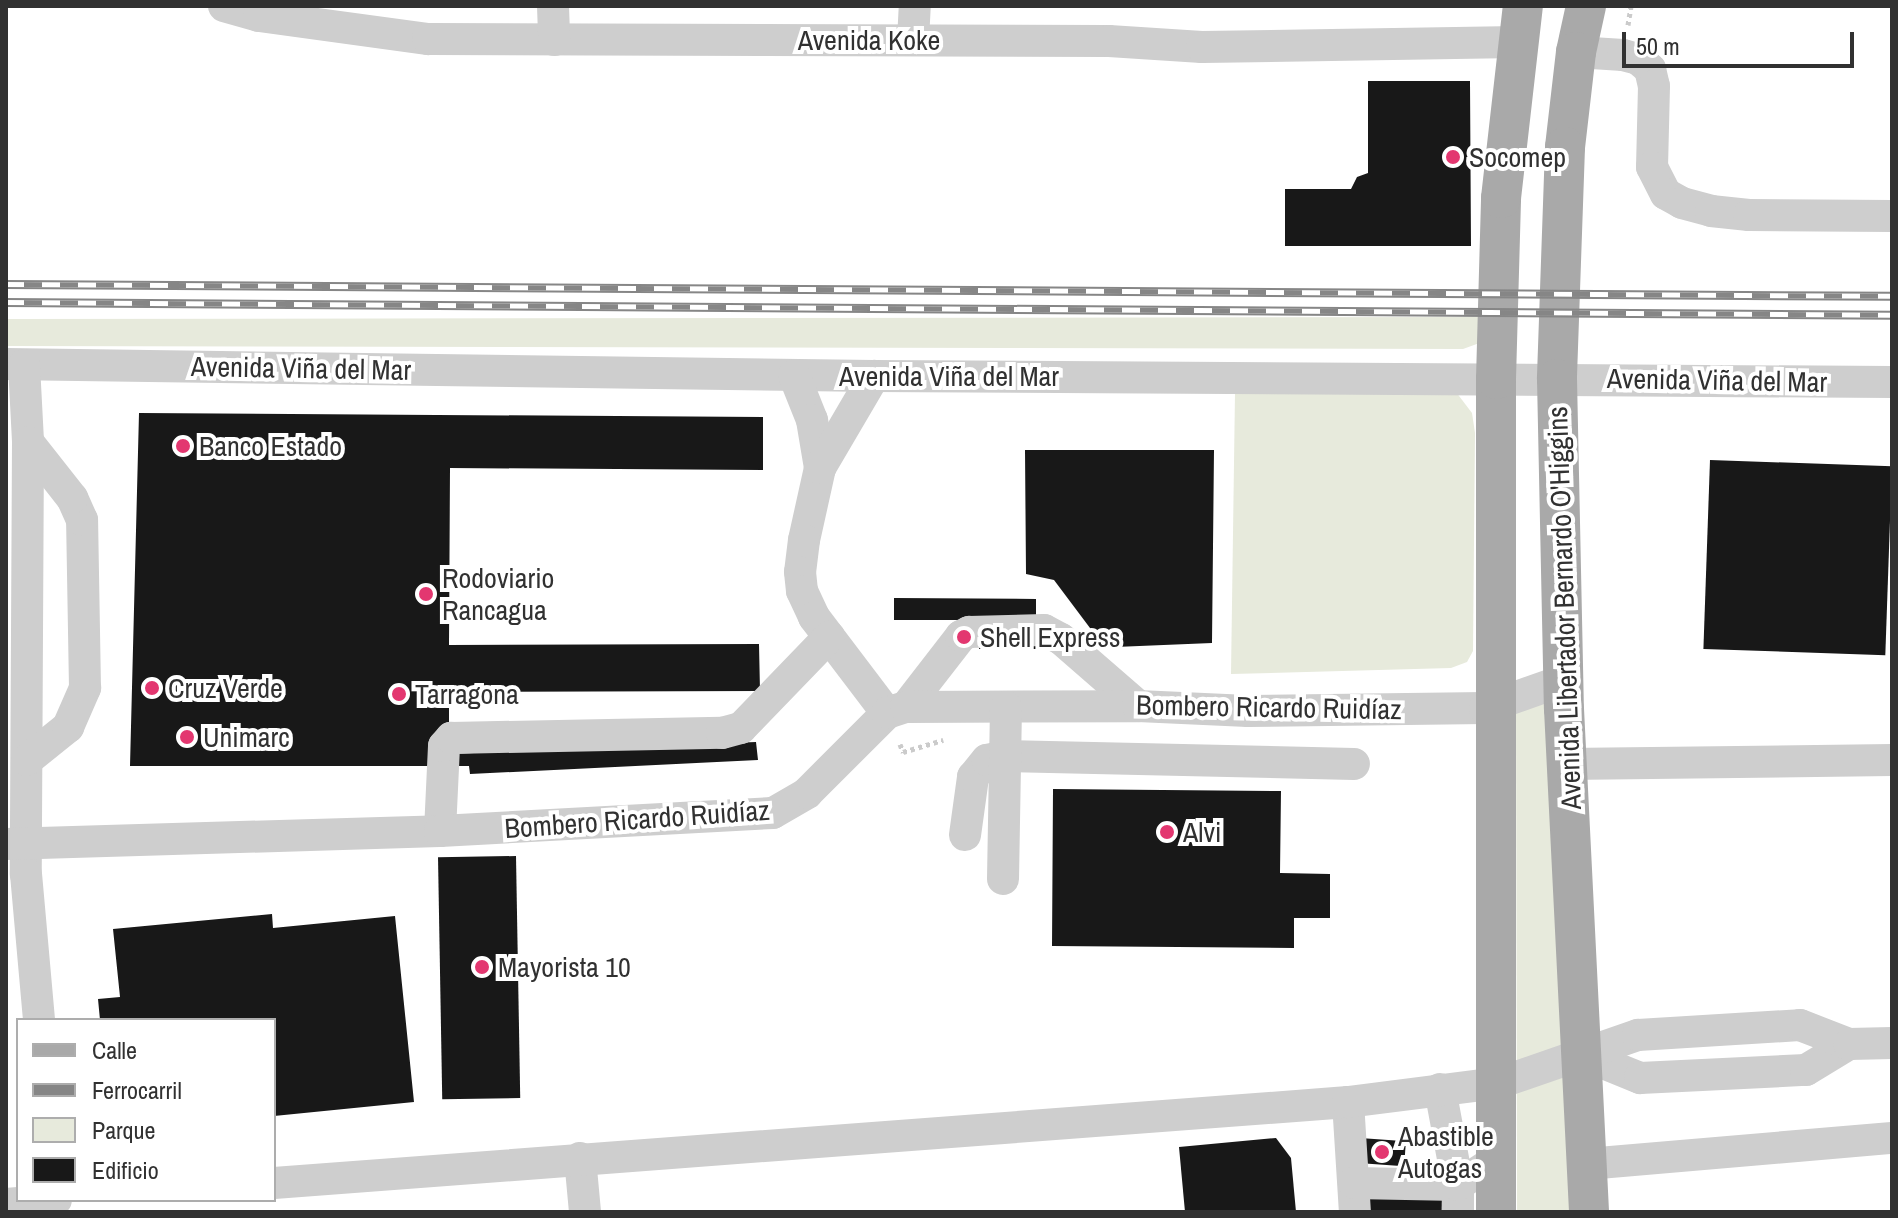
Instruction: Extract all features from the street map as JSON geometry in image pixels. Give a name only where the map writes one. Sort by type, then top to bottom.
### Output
[{"type":"main road","name":"Avenida Libertador Bernardo O'Higgins","points":[[1586,6],[1576,52],[1565,147],[1557,379],[1566,764],[1589,1212]]},
{"type":"main road","points":[[1496,1212],[1499,1083],[1496,379],[1501,198],[1520,24]]},
{"type":"street","name":"Avenida Koke","points":[[224,6],[259,16],[428,39],[1109,41],[1202,47],[1520,24]]},
{"type":"street","points":[[553,6],[554,40]]},
{"type":"street","points":[[913,40],[915,6]]},
{"type":"street","points":[[1576,52],[1623,55],[1638,59],[1650,69],[1654,86],[1652,167],[1666,194],[1682,203],[1711,211],[1749,215],[1892,216]]},
{"type":"street","points":[[15,365],[28,442],[16,844],[39,1018]]},
{"type":"street","name":"Avenida Viña del Mar","points":[[15,365],[874,376],[1892,382]]},
{"type":"street","points":[[794,375],[812,420],[820,468]]},
{"type":"street","points":[[874,376],[820,468],[800,572],[802,591],[829,637],[896,710],[946,654],[1076,652],[1138,706]]},
{"type":"street","points":[[19,785],[68,727],[85,688],[82,520],[72,498],[28,442]]},
{"type":"street","points":[[440,831],[444,746],[451,738],[722,733],[741,728],[829,637]]},
{"type":"street","points":[[1497,707],[1564,680]]},
{"type":"street","name":"Bombero Ricardo Ruidíaz","points":[[16,844],[440,831],[773,813],[807,793],[896,710],[1138,706],[1248,711],[1497,707]]},
{"type":"street","points":[[1003,879],[1006,707]]},
{"type":"street","points":[[965,835],[973,777],[987,760],[1006,756],[1354,764]]},
{"type":"street","points":[[1566,764],[1892,760]]},
{"type":"street","points":[[276,1183],[1348,1102],[1499,1083],[1638,1035],[1800,1025],[1849,1044],[1892,1043]]},
{"type":"street","points":[[1581,1054],[1640,1078],[1806,1070],[1849,1044]]},
{"type":"street","points":[[1440,1089],[1458,1198]]},
{"type":"street","points":[[1348,1102],[1354,1198],[1458,1198],[1496,1160]]},
{"type":"street","points":[[1587,1164],[1892,1138]]},
{"type":"street","points":[[580,1158],[585,1212]]},
{"type":"street","points":[[6,1204],[30,1202]]},
{"type":"green space","points":[[1489,317],[1485,341],[1463,349],[6,346],[6,319]]},
{"type":"green space","points":[[1456,392],[1472,413],[1475,433],[1473,651],[1467,662],[1451,668],[1231,674],[1235,393]]},
{"type":"green space","points":[[1547,693],[1574,1212],[1517,1212],[1516,704]]},
{"type":"building","points":[[1368,81],[1470,81],[1471,246],[1285,246],[1285,189],[1351,189],[1357,177],[1368,173]]},
{"type":"building","points":[[139,413],[763,417],[763,470],[450,468],[449,645],[759,644],[760,691],[449,692],[449,754],[756,742],[758,760],[470,774],[469,766],[130,766]]},
{"type":"building","points":[[1025,450],[1214,450],[1212,643],[1091,648],[1090,628],[1054,580],[1026,574]]},
{"type":"building","points":[[1710,460],[1892,466],[1885,655],[1703,649]]},
{"type":"building","points":[[894,598],[1036,599],[1036,649],[979,649],[979,620],[894,620]]},
{"type":"building","name":"Alvi","points":[[1053,789],[1281,791],[1280,873],[1330,874],[1330,918],[1294,918],[1294,948],[1052,946]]},
{"type":"building","points":[[516,856],[520,1098],[442,1099],[438,857]]},
{"type":"building","points":[[272,914],[273,928],[395,916],[414,1102],[276,1116],[276,1018],[100,1018],[98,999],[120,997],[113,929]]},
{"type":"building","points":[[1276,1138],[1291,1158],[1296,1212],[1185,1212],[1179,1147]]},
{"type":"building","name":"Abastible Autogas","points":[[1360,1138],[1406,1141],[1404,1166],[1358,1163]]},
{"type":"building","points":[[1362,1190],[1442,1191],[1442,1212],[1362,1212]]},
{"type":"railway","points":[[6,284],[1892,296]]},
{"type":"railway","points":[[6,302],[1892,315]]},
{"type":"place","name":"Socomep","points":[[1453,157]]},
{"type":"place","name":"Banco Estado","points":[[183,446]]},
{"type":"place","name":"Rodoviario Rancagua","points":[[426,594]]},
{"type":"place","name":"Shell Express","points":[[964,637]]},
{"type":"place","name":"Cruz Verde","points":[[152,688]]},
{"type":"place","name":"Tarragona","points":[[399,694]]},
{"type":"place","name":"Unimarc","points":[[187,737]]},
{"type":"place","name":"Alvi","points":[[1167,832]]},
{"type":"place","name":"Mayorista 10","points":[[482,967]]},
{"type":"place","name":"Abastible Autogas","points":[[1382,1152]]}]
